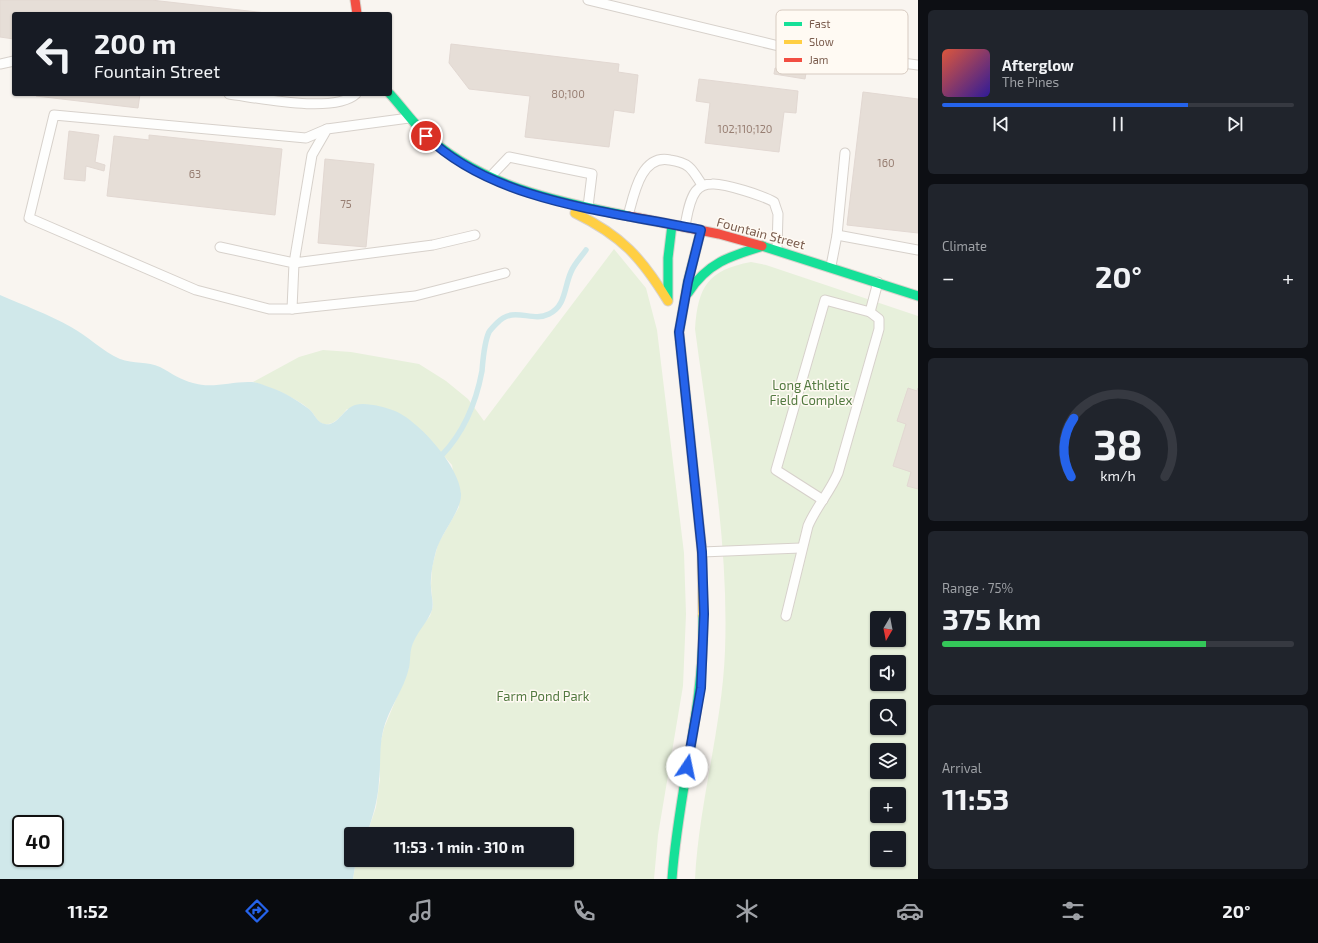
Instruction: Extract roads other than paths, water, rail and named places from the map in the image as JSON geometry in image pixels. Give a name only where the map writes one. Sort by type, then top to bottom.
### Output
[{"type":"street","points":[[355,0],[357,12]]},
{"type":"street","name":"Fountain Street","points":[[392,96],[409,118],[434,143],[456,159],[489,178],[539,196],[628,216],[701,230],[777,249],[918,296]]},
{"type":"street","points":[[539,196],[598,223],[628,244],[648,266],[669,304],[668,258],[672,225]]},
{"type":"street","points":[[672,879],[676,830],[701,688],[704,614],[702,552],[679,332],[684,302],[701,230]]},
{"type":"street","points":[[684,302],[700,274],[712,265],[725,258],[763,246]]},
{"type":"street","points":[[673,320],[679,332]]},
{"type":"lane","points":[[588,0],[776,45]]},
{"type":"lane","points":[[0,64],[12,61]]},
{"type":"lane","points":[[908,64],[918,65]]},
{"type":"lane","points":[[246,96],[316,104],[336,103],[351,99],[354,96]]},
{"type":"lane","points":[[409,118],[327,129],[306,138],[54,115],[28,218],[196,290],[269,309],[292,309],[415,296],[505,273]]},
{"type":"lane","points":[[292,309],[294,262],[312,156],[327,129]]},
{"type":"lane","points":[[831,266],[837,235],[846,153]]},
{"type":"lane","points":[[489,178],[509,157],[592,174],[588,207]]},
{"type":"lane","points":[[628,216],[640,180],[651,163],[656,160],[667,159],[685,163],[691,168],[702,186]]},
{"type":"lane","points":[[685,227],[692,198],[702,186],[714,184],[760,196],[774,202],[778,214],[777,249]]},
{"type":"lane","points":[[220,247],[294,262],[433,246],[475,235]]},
{"type":"lane","points":[[837,235],[918,250]]},
{"type":"lane","points":[[870,312],[878,282]]},
{"type":"lane","points":[[786,616],[801,548],[813,515],[833,486],[838,473],[879,329],[879,319],[870,312],[825,300],[776,470],[822,500]]},
{"type":"lane","points":[[702,552],[801,548]]},
{"type":"water","points":[[0,295],[62,322],[120,359],[130,362],[155,365],[189,382],[200,385],[254,382],[280,391],[295,399],[309,409],[320,422],[325,424],[333,423],[351,407],[359,404],[395,411],[405,416],[415,424],[437,446],[454,471],[459,483],[461,494],[460,500],[455,514],[436,551],[431,578],[432,610],[412,645],[407,676],[385,723],[381,744],[380,775],[375,808],[369,827],[344,827],[344,867],[355,867],[353,879],[0,879]]},
{"type":"waterway","points":[[442,455],[457,436],[473,405],[480,383],[483,356],[489,332],[503,318],[510,315],[536,317],[555,311],[562,301],[572,269],[586,250]]},
{"type":"park label","name":"Long Athletic Field Complex","points":[[811,392]]},
{"type":"park label","name":"Farm Pond Park","points":[[543,696]]}]
